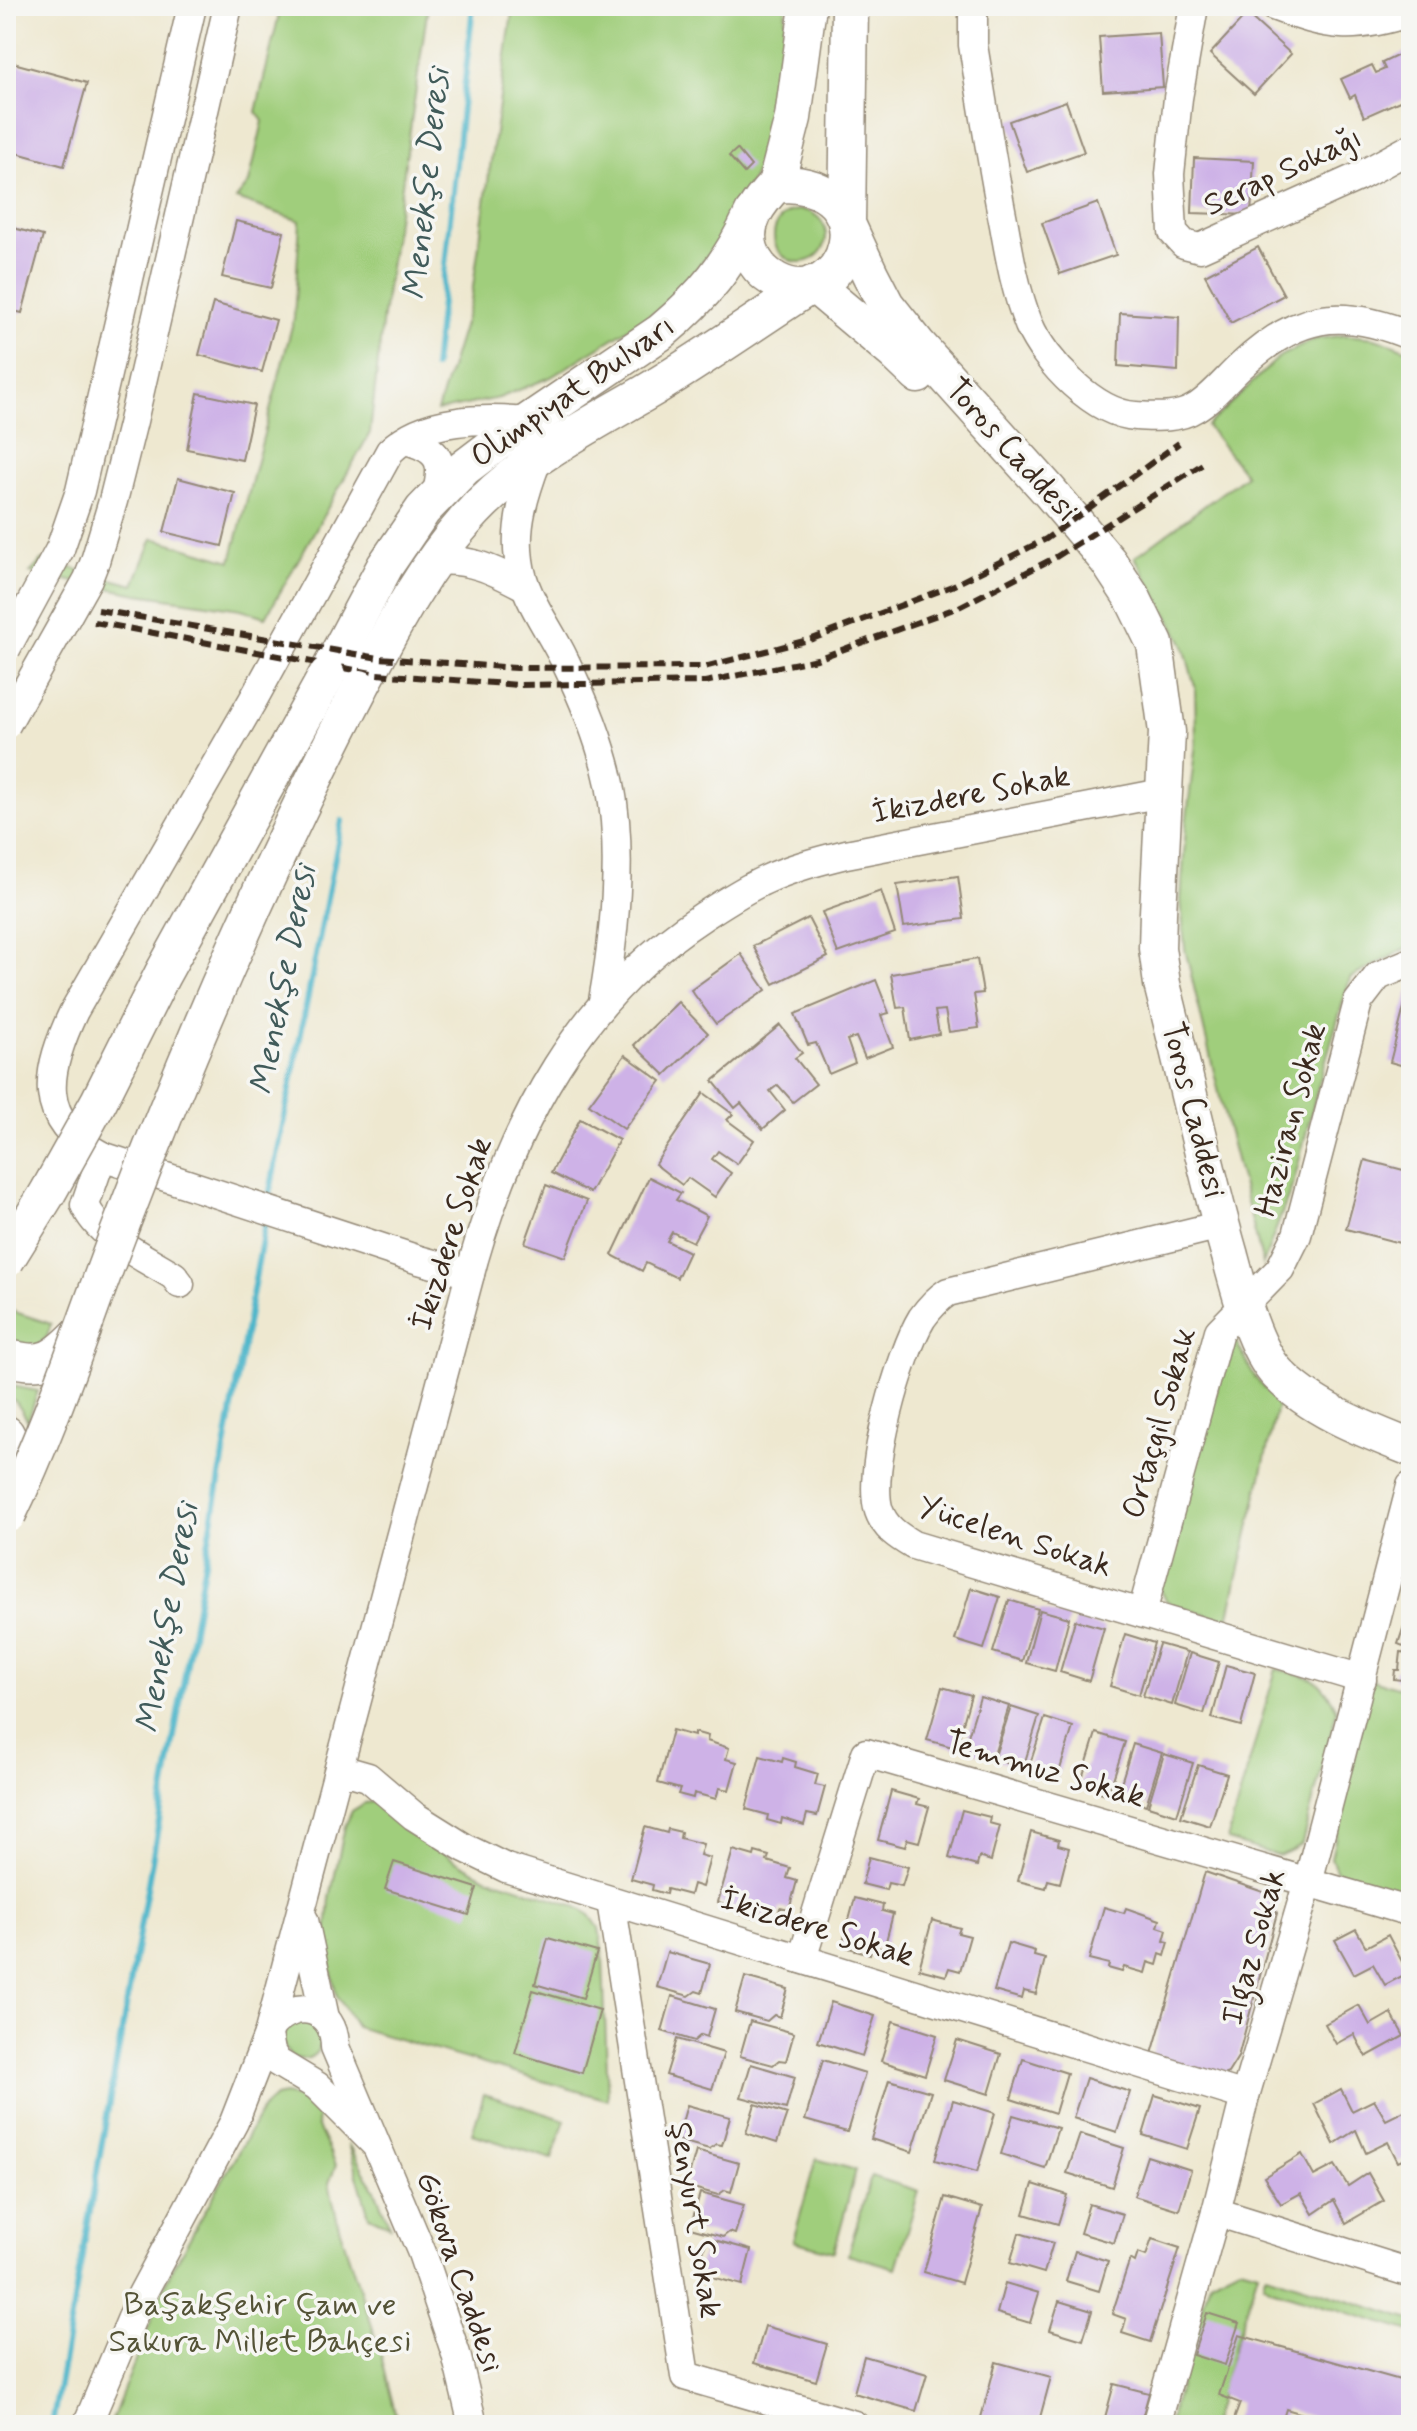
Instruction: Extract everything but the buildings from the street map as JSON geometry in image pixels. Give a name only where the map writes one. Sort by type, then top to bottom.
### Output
[{"type":"main road","points":[[808,6],[793,118],[776,184],[753,213],[748,238],[755,262],[766,275],[780,283],[797,287],[813,284],[838,267],[846,254],[849,239],[850,6]]},
{"type":"main road","points":[[776,184],[796,184],[822,192],[840,209],[847,224]]},
{"type":"main road","name":"Olimpiyat Bulvarı","points":[[343,681],[385,566],[423,510],[464,468],[661,332],[685,312],[726,266],[753,213]]},
{"type":"main road","name":"Toros Caddesi","points":[[847,224],[870,274],[899,323],[1108,561],[1145,620],[1155,644],[1167,732],[1157,948],[1162,984],[1244,1306],[1276,1373],[1327,1409],[1411,1448]]},
{"type":"main road","name":"Toros Caddesi","points":[[813,284],[918,375],[1077,551],[1125,613],[1161,682]]},
{"type":"main road","name":"Olimpiyat Bulvarı","points":[[343,681],[387,637],[466,519],[497,489],[578,431],[647,391],[813,284]]},
{"type":"main road","points":[[6,1260],[99,1101],[162,975],[343,681]]},
{"type":"main road","points":[[7,1516],[36,1458],[132,1199],[276,859],[343,681]]},
{"type":"main road","points":[[6,1357],[29,1364],[48,1360],[64,1350],[83,1330]]},
{"type":"main road","points":[[6,1434],[17,1463],[17,1489],[7,1516]]},
{"type":"street","points":[[6,649],[64,538],[80,491],[192,6]]},
{"type":"street","points":[[6,725],[88,579],[95,561],[133,421],[228,6]]},
{"type":"street","points":[[973,6],[973,45],[1000,206],[1029,326],[1043,350],[1067,378],[1097,403],[1122,415],[1164,417],[1195,409],[1253,355],[1307,321],[1363,319],[1411,336]]},
{"type":"street","name":"Serap Sokağı","points":[[1194,6],[1178,98],[1170,174],[1173,232],[1184,244],[1200,248],[1358,177],[1411,148]]},
{"type":"street","points":[[1273,6],[1313,21],[1337,25],[1371,24],[1411,12]]},
{"type":"street","points":[[112,349],[126,376],[133,421]]},
{"type":"street","points":[[470,1274],[409,1257],[102,1156],[84,1147],[64,1128],[54,1103],[51,1071],[74,1011],[253,700],[390,451],[427,431],[469,420],[529,422]]},
{"type":"street","points":[[406,440],[430,449],[442,467],[436,496]]},
{"type":"street","points":[[537,460],[519,524],[519,561],[524,586],[565,661],[596,731],[610,785],[615,842],[615,900],[611,955],[603,1001]]},
{"type":"street","points":[[64,538],[88,542],[95,561]]},
{"type":"street","points":[[435,561],[469,561],[524,586]]},
{"type":"street","name":"İkizdere Sokak","points":[[339,1773],[486,1219],[508,1159],[539,1097],[603,1001],[682,930],[762,881],[798,866],[1162,793]]},
{"type":"street","name":"Haziran Sokak","points":[[1244,1306],[1280,1269],[1297,1235],[1358,1002],[1378,976],[1411,962]]},
{"type":"street","points":[[102,1156],[85,1205],[91,1219],[102,1230],[174,1276],[180,1284]]},
{"type":"street","points":[[409,1257],[454,1250],[469,1240],[486,1219]]},
{"type":"street","name":"Yücelen Sokak","points":[[1221,1225],[948,1292],[934,1301],[921,1320],[896,1386],[875,1488],[879,1510],[890,1531],[913,1545],[1362,1679]]},
{"type":"street","points":[[409,1257],[434,1272],[446,1288],[457,1323]]},
{"type":"street","name":"Ortaçgil Sokak","points":[[1142,1613],[1219,1331],[1244,1306]]},
{"type":"street","name":"Ilgaz Sokak","points":[[1156,2425],[1245,2096],[1308,1882],[1411,1486]]},
{"type":"street","points":[[353,1722],[362,1749],[386,1792]]},
{"type":"street","name":"Temmuz Sokak","points":[[802,1959],[866,1753],[1411,1912]]},
{"type":"street","points":[[339,1773],[368,1777],[386,1792]]},
{"type":"street","name":"Gökova Caddesi","points":[[339,1773],[313,1858],[270,2030],[271,2052],[277,2062],[317,2086],[375,2144]]},
{"type":"street","points":[[328,1808],[353,1789],[364,1787],[386,1792]]},
{"type":"street","name":"İkizdere Sokak","points":[[386,1792],[414,1816],[465,1848],[506,1868],[1245,2096]]},
{"type":"street","name":"Şenyurt Sokak","points":[[611,1901],[685,2376],[854,2425]]},
{"type":"street","name":"Gökova Caddesi","points":[[302,1911],[325,2018],[422,2253],[456,2354],[473,2425]]},
{"type":"street","points":[[87,2425],[142,2294],[234,2122],[270,2030],[285,2013],[295,2010],[306,2009],[325,2018]]},
{"type":"street","points":[[234,2122],[261,2088],[278,2076],[316,2071],[331,2057],[335,2047]]},
{"type":"street","points":[[1216,2212],[1411,2273]]},
{"type":"green space","points":[[281,6],[428,6],[383,316],[370,433],[266,617],[241,609],[138,594],[30,573],[42,560],[134,585],[153,538],[231,561],[294,318],[300,221],[236,199],[249,183],[263,121],[256,112]]},
{"type":"green space","points":[[513,6],[786,6],[780,91],[770,138],[740,208],[709,254],[657,311],[551,377],[499,398],[437,411],[471,301]]},
{"type":"green space","points":[[800,210],[818,218],[826,236],[818,254],[800,262],[782,254],[774,236],[782,218]]},
{"type":"green space","points":[[1346,335],[1375,338],[1411,351],[1411,946],[1350,978],[1294,1181],[1263,1264],[1185,949],[1181,900],[1196,742],[1195,687],[1183,643],[1135,557],[1246,475],[1207,426],[1280,356],[1316,339]]},
{"type":"green space","points":[[12,1311],[51,1324],[47,1337],[36,1347],[11,1340],[7,1328]]},
{"type":"green space","points":[[1231,1340],[1235,1340],[1256,1379],[1278,1402],[1228,1620],[1173,1605],[1166,1600],[1159,1587]]},
{"type":"green space","points":[[6,1385],[38,1391],[28,1421],[16,1402],[6,1395]]},
{"type":"green space","points":[[1276,1669],[1320,1684],[1337,1710],[1302,1843],[1279,1856],[1227,1840]]},
{"type":"green space","points":[[1372,1680],[1411,1691],[1411,1901],[1350,1882],[1336,1870],[1331,1858]]},
{"type":"green space","points":[[378,1801],[454,1860],[486,1877],[573,1905],[590,1915],[599,1928],[603,1958],[608,2100],[356,2027],[336,1994],[326,1944],[330,1898],[345,1826],[352,1811],[365,1803]]},
{"type":"green space","points":[[302,2021],[315,2027],[321,2040],[315,2053],[302,2059],[289,2053],[283,2040],[289,2027]]},
{"type":"green space","points":[[484,2094],[565,2120],[552,2159],[472,2134]]},
{"type":"green space","name":"Başakşehir Çam ve Sakura Millet Bahçesi","points":[[285,2095],[306,2101],[318,2112],[317,2125],[336,2165],[329,2183],[339,2227],[379,2347],[398,2425],[110,2425],[168,2277],[263,2108],[275,2097]]},
{"type":"green space","points":[[348,2144],[375,2190],[390,2226],[369,2216]]},
{"type":"green space","points":[[816,2159],[856,2170],[834,2252],[793,2241]]},
{"type":"green space","points":[[871,2176],[919,2191],[896,2268],[848,2254]]},
{"type":"green space","points":[[1240,2266],[1258,2271],[1211,2425],[1168,2425],[1210,2281]]},
{"type":"green space","points":[[1266,2274],[1411,2320],[1411,2332],[1271,2289],[1264,2284]]},
{"type":"waterway","name":"Menekşe Deresi","points":[[434,367],[473,6]]},
{"type":"waterway","name":"Menekşe Deresi","points":[[268,1202],[342,821]]},
{"type":"waterway","name":"Menekşe Deresi","points":[[52,2425],[266,1217]]},
{"type":"railway","points":[[98,610],[379,658],[516,668],[704,667],[812,639],[952,586],[1046,539],[1179,443]]},
{"type":"railway","points":[[94,622],[377,674],[518,685],[705,682],[817,659],[959,607],[1056,557],[1206,462]]}]
